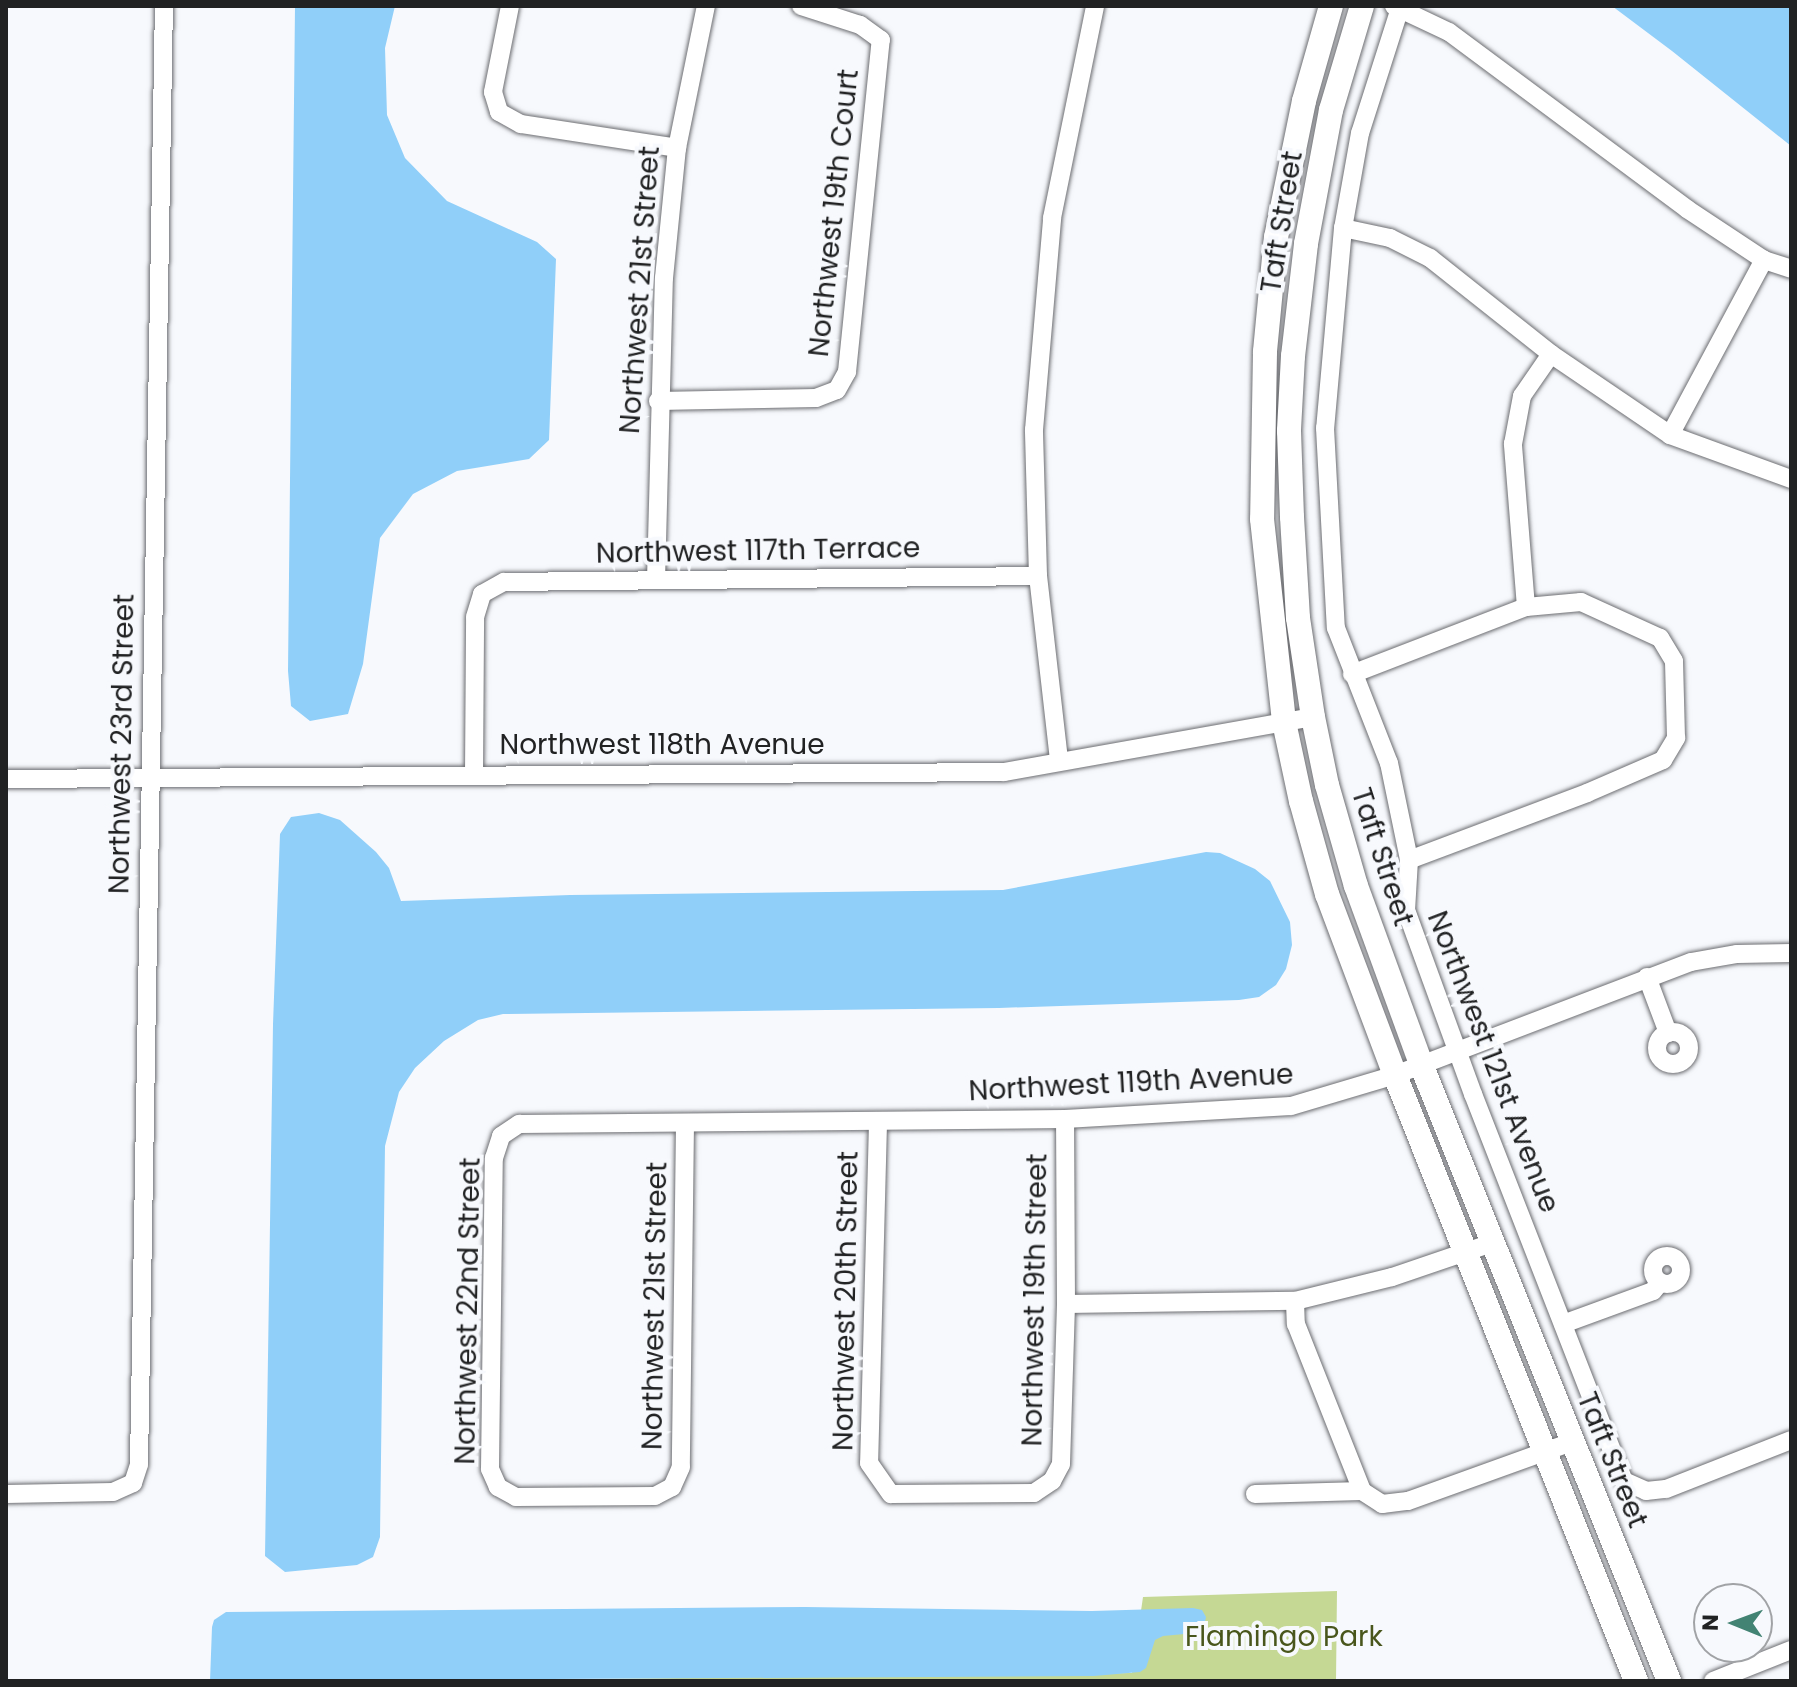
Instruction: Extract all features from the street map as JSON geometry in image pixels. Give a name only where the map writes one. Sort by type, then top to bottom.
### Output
[{"type":"street","name":"Northwest 23rd Street","points":[[6,1494],[113,1492],[133,1483],[139,1464],[164,6]]},
{"type":"street","points":[[510,6],[493,92],[499,112],[521,124],[677,148]]},
{"type":"street","name":"Northwest 21st Street","points":[[656,580],[658,401],[664,278],[677,148],[706,6]]},
{"type":"street","name":"Northwest 19th Court","points":[[658,401],[816,398],[837,390],[847,372],[881,40],[860,25],[801,6]]},
{"type":"street","points":[[1059,760],[1038,576],[1034,430],[1052,218],[1095,6]]},
{"type":"street","name":"Taft Street","points":[[1331,6],[1304,101],[1276,237],[1265,352],[1262,519],[1284,722],[1327,894],[1395,1075],[1636,1681]]},
{"type":"street","name":"Taft Street","points":[[1362,6],[1331,110],[1306,244],[1293,356],[1289,431],[1292,517],[1298,618],[1313,717],[1327,785],[1356,886],[1421,1064],[1669,1681]]},
{"type":"street","points":[[1397,7],[1449,32],[1687,209],[1764,260],[1791,269]]},
{"type":"street","name":"Northwest 121st Avenue","points":[[1397,7],[1360,133],[1343,228],[1325,428],[1336,628],[1389,763],[1409,860],[1406,910],[1457,1051],[1624,1481],[1646,1491],[1666,1489],[1791,1440]]},
{"type":"street","points":[[1343,228],[1390,238],[1430,258],[1551,354],[1670,435],[1791,479]]},
{"type":"street","points":[[1670,435],[1764,260]]},
{"type":"street","points":[[1265,352],[1293,356]]},
{"type":"street","points":[[1526,607],[1513,444],[1522,396],[1551,354]]},
{"type":"street","name":"Northwest 117th Terrace","points":[[474,774],[475,617],[482,594],[504,582],[1038,576]]},
{"type":"street","points":[[1352,674],[1526,607],[1581,602],[1660,638],[1674,661],[1676,738],[1663,760],[1587,793],[1409,860]]},
{"type":"street","name":"Northwest 118th Avenue","points":[[6,779],[1004,772],[1313,717]]},
{"type":"street","name":"Northwest 119th Avenue","points":[[501,1136],[519,1124],[1065,1119],[1291,1106],[1395,1075],[1691,962],[1737,954],[1791,953]]},
{"type":"street","points":[[1647,977],[1668,1033]]},
{"type":"street","name":"Northwest 19th Street","points":[[1052,1481],[1061,1464],[1066,1304],[1065,1119]]},
{"type":"street","name":"Northwest 21st Street","points":[[498,1487],[516,1497],[531,1497],[655,1496],[672,1487],[681,1467],[685,1123]]},
{"type":"street","name":"Northwest 20th Street","points":[[878,1123],[869,1463],[878,1480],[891,1494],[1034,1493],[1052,1481]]},
{"type":"street","name":"Northwest 22nd Street","points":[[498,1487],[490,1469],[494,1158],[501,1136]]},
{"type":"street","points":[[1066,1304],[1295,1301],[1392,1277],[1495,1242]]},
{"type":"street","points":[[1563,1324],[1653,1291],[1660,1283]]},
{"type":"street","points":[[1295,1301],[1296,1324],[1362,1491]]},
{"type":"street","points":[[1255,1494],[1362,1491],[1382,1504],[1408,1501],[1572,1442]]},
{"type":"street","points":[[1713,1681],[1791,1650]]},
{"type":"green space","name":"Flamingo Park","points":[[1337,1591],[1336,1681],[418,1681],[1132,1673],[1143,1597]]},
{"type":"water","points":[[295,6],[395,6],[385,48],[387,115],[405,158],[447,201],[537,242],[556,259],[549,440],[529,459],[457,471],[413,494],[380,538],[363,664],[348,714],[310,721],[291,706],[288,671]]},
{"type":"water","points":[[1612,6],[1791,6],[1791,146],[1672,51]]},
{"type":"water","points":[[319,813],[340,820],[376,852],[389,868],[401,901],[570,895],[1003,890],[1206,852],[1220,853],[1255,869],[1270,881],[1290,922],[1292,945],[1286,969],[1276,985],[1259,997],[1239,1000],[999,1008],[503,1014],[478,1020],[444,1041],[415,1068],[399,1092],[385,1146],[380,1537],[373,1557],[357,1565],[285,1572],[265,1556],[273,1024],[280,834],[291,817]]},
{"type":"water","points":[[805,1607],[1092,1611],[1193,1608],[1202,1610],[1206,1617],[1204,1626],[1195,1633],[1163,1636],[1155,1640],[1146,1668],[1140,1672],[1094,1676],[210,1681],[212,1627],[214,1620],[226,1612]]}]
